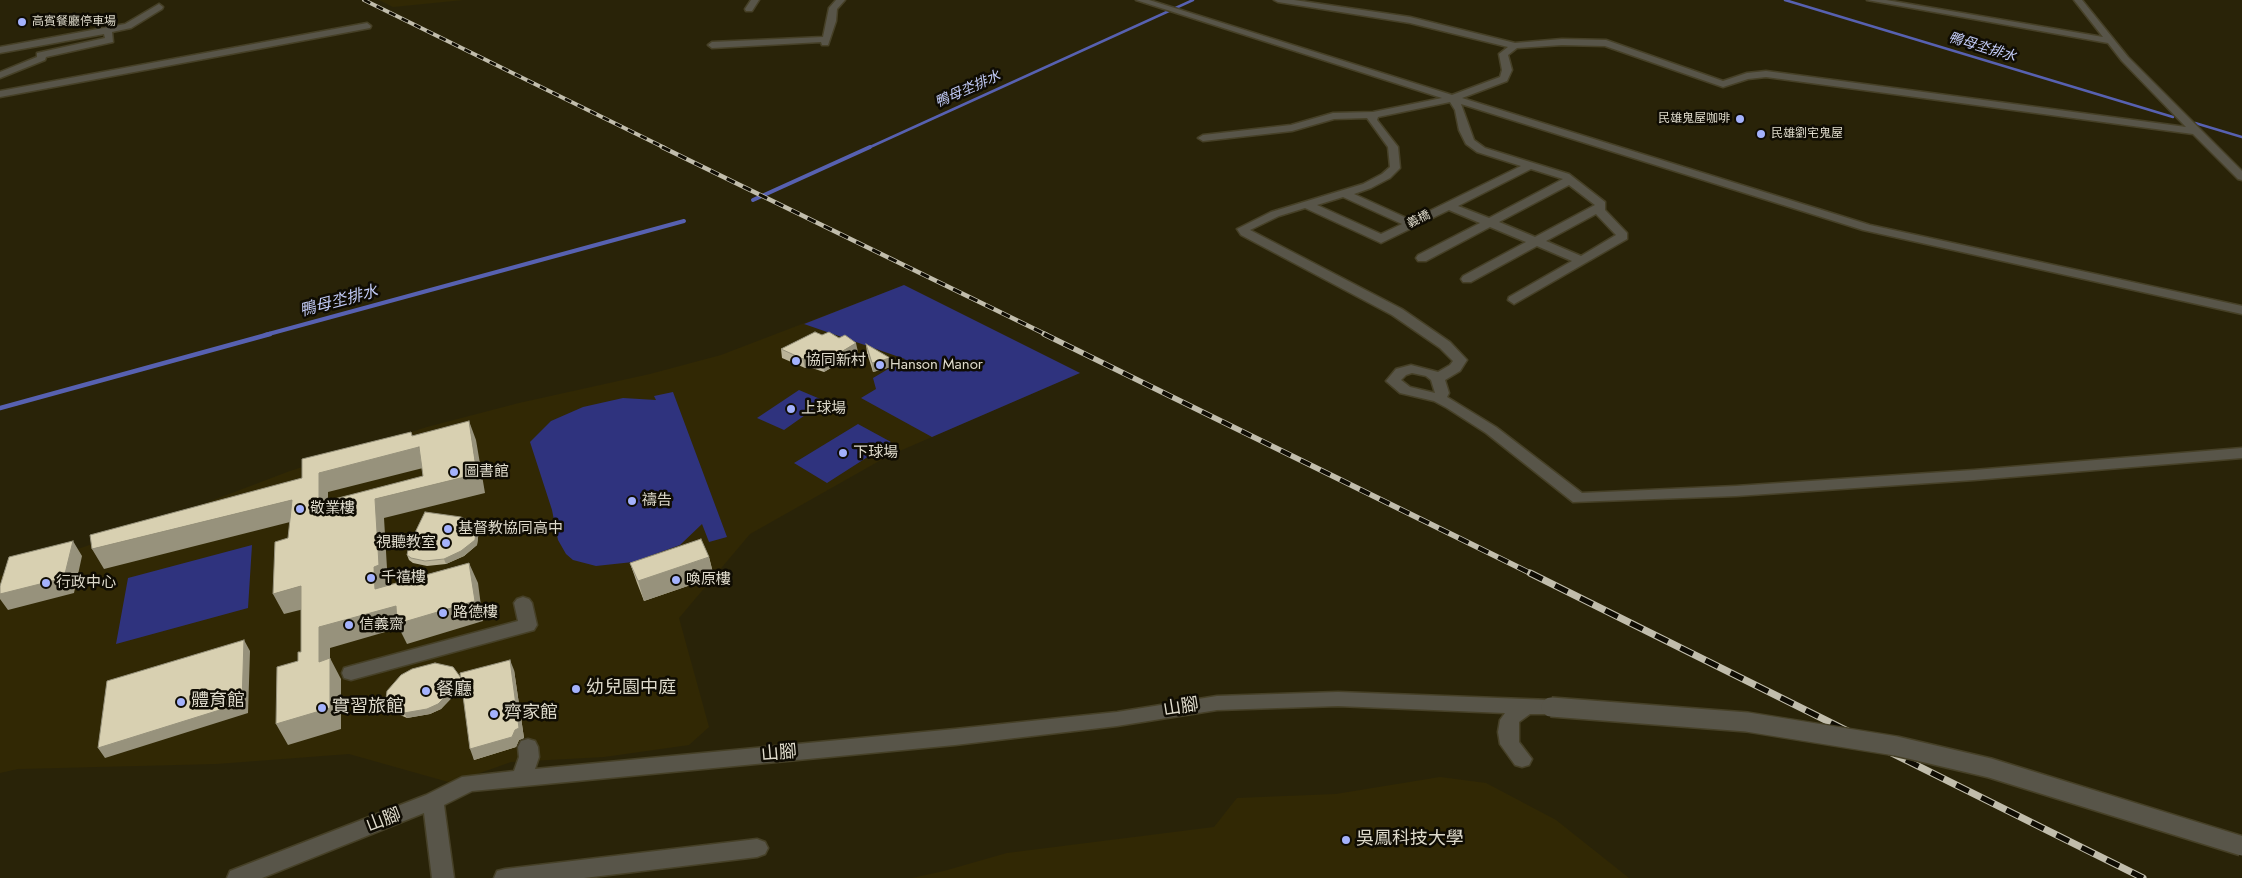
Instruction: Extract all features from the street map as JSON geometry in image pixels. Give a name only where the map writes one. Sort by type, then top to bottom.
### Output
[{"type":"street","points":[[749,9],[755,0]]},
{"type":"street","points":[[712,45],[826,41],[832,21],[833,8],[841,0]]},
{"type":"street","points":[[1140,0],[1867,228],[2242,310]]},
{"type":"street","points":[[1278,0],[1410,20],[1515,46],[1562,42],[1606,43],[1723,84],[1747,76],[1766,74],[2194,131]]},
{"type":"street","points":[[1871,0],[2110,41]]},
{"type":"street","points":[[2078,0],[2125,59],[2194,131],[2242,177]]},
{"type":"street","points":[[0,50],[128,26],[159,7]]},
{"type":"street","points":[[0,94],[367,26]]},
{"type":"street","points":[[42,58],[40,55],[110,40],[107,31]]},
{"type":"street","points":[[1202,138],[1292,128],[1333,116],[1374,115],[1453,98],[1504,79],[1507,70],[1503,58],[1504,54],[1515,46]]},
{"type":"street","points":[[0,67],[42,58]]},
{"type":"street","points":[[0,75],[42,58]]},
{"type":"street","points":[[1453,98],[1460,110],[1464,130],[1470,142],[1481,150],[1531,165],[1570,180],[1601,204],[1599,211],[1623,236],[1514,300]]},
{"type":"street","points":[[1374,115],[1372,120],[1393,147],[1395,168],[1386,176],[1367,186],[1275,214],[1243,228],[1245,232],[1397,312],[1445,345],[1460,360],[1455,368],[1437,378]]},
{"type":"street","name":"義橋","points":[[1305,204],[1381,239],[1531,165]]},
{"type":"street","points":[[1422,258],[1570,180]]},
{"type":"street","points":[[1343,193],[1411,224]]},
{"type":"street","points":[[1449,206],[1581,260]]},
{"type":"street","points":[[1467,279],[1600,207]]},
{"type":"street","points":[[1439,398],[1442,393],[1437,378],[1431,373],[1411,370],[1401,372],[1392,382],[1405,390],[1439,398],[1490,430],[1579,498],[1736,491],[1964,476],[2242,453]]},
{"type":"street","points":[[351,673],[528,625],[523,603]]},
{"type":"street","name":"山腳","points":[[238,878],[433,801],[469,782],[954,737],[1117,718],[1217,703],[1338,699],[1551,707],[1747,722],[1896,746],[1990,768],[2242,846]]},
{"type":"street","points":[[1522,759],[1510,744],[1508,732],[1510,720],[1517,712],[1528,706]]},
{"type":"street","points":[[521,778],[529,757],[528,747]]},
{"type":"street","points":[[433,801],[442,878]]},
{"type":"street","points":[[505,878],[758,848]]},
{"type":"shaded area","points":[[379,0],[463,0],[393,7]]},
{"type":"shaded area","name":"基督教協同高中","points":[[904,285],[1080,373],[888,456],[750,534],[679,618],[709,727],[689,745],[604,757],[511,762],[452,783],[349,754],[216,764],[18,769],[0,773],[0,576],[153,523],[290,471],[427,427],[519,403],[650,374],[721,355]]},
{"type":"shaded area","points":[[904,285],[1080,373],[932,437],[861,398],[876,389],[873,378],[905,359],[804,324]]},
{"type":"shaded area","name":"上球場","points":[[799,390],[825,401],[784,430],[757,418]]},
{"type":"shaded area","points":[[673,392],[727,537],[709,542],[702,524],[680,545],[633,562],[596,566],[573,560],[566,554],[558,540],[552,510],[530,442],[551,421],[583,407],[623,398],[656,400],[654,396]]},
{"type":"shaded area","name":"下球場","points":[[858,424],[891,442],[827,483],[794,463]]},
{"type":"shaded area","points":[[252,545],[248,608],[116,644],[128,578]]},
{"type":"shaded area","name":"吳鳳科技大學","points":[[1440,777],[1486,783],[1556,820],[1629,878],[912,878],[1007,853],[1214,827],[1237,798],[1336,794]]},
{"type":"building","points":[[815,332],[822,335],[829,332],[839,338],[845,335],[856,343],[823,363],[807,357],[803,359],[781,349]]},
{"type":"building","points":[[866,344],[890,358],[872,363]]},
{"type":"building","points":[[469,421],[477,474],[375,499],[379,565],[374,567],[375,589],[469,563],[475,601],[397,624],[396,606],[319,627],[319,662],[330,658],[330,708],[276,724],[277,667],[298,661],[298,652],[301,652],[301,586],[273,594],[275,542],[288,538],[292,500],[92,549],[90,535],[302,478],[302,459],[411,432],[412,436]],"holes":[[[419,447],[423,476],[319,503],[319,473]]]},
{"type":"building","name":"視聽教室","points":[[425,512],[461,517],[477,525],[475,540],[461,551],[444,559],[425,561],[411,558],[407,555],[409,545]]},
{"type":"building","points":[[701,539],[709,557],[638,581],[630,563]]},
{"type":"building","points":[[73,541],[64,578],[0,594],[0,586],[9,557]]},
{"type":"building","name":"體育館","points":[[244,640],[242,703],[98,748],[107,681]]},
{"type":"building","name":"齊家館","points":[[510,660],[519,728],[515,730],[512,737],[470,749],[460,673]]},
{"type":"building","name":"餐廳","points":[[435,663],[453,667],[461,678],[461,681],[438,704],[427,709],[404,713],[389,706],[386,699],[387,691],[401,675],[412,669]]},
{"type":"waterway","name":"鴨母坔排水","points":[[868,148],[1193,0]]},
{"type":"waterway","name":"鴨母坔排水","points":[[1785,0],[2173,117]]},
{"type":"waterway","name":"鴨母坔排水","points":[[2195,123],[2242,137]]},
{"type":"waterway","name":"鴨母坔排水","points":[[753,200],[870,147]]},
{"type":"waterway","name":"鴨母坔排水","points":[[265,335],[684,221]]},
{"type":"waterway","name":"鴨母坔排水","points":[[0,408],[270,334]]},
{"type":"railway","points":[[364,0],[665,148]]},
{"type":"railway","points":[[662,147],[1047,335]]},
{"type":"railway","points":[[1044,334],[1532,574]]},
{"type":"railway","points":[[1530,573],[2143,878]]},
{"type":"place","name":"高賓餐廳停車場","points":[[22,22]]},
{"type":"place","name":"民雄鬼屋咖啡","points":[[1740,119]]},
{"type":"place","name":"民雄劉宅鬼屋","points":[[1761,134]]},
{"type":"place","name":"協同新村","points":[[796,361]]},
{"type":"place","name":"Hanson Manor","points":[[880,365]]},
{"type":"place","name":"上球場","points":[[791,409]]},
{"type":"place","name":"下球場","points":[[843,453]]},
{"type":"place","name":"圖書館","points":[[454,472]]},
{"type":"place","name":"禱告","points":[[632,501]]},
{"type":"place","name":"敬業樓","points":[[300,509]]},
{"type":"place","name":"基督教協同高中","points":[[448,529]]},
{"type":"place","name":"視聽教室","points":[[446,543]]},
{"type":"place","name":"千禧樓","points":[[371,578]]},
{"type":"place","name":"喚原樓","points":[[676,580]]},
{"type":"place","name":"行政中心","points":[[46,583]]},
{"type":"place","name":"路德樓","points":[[443,613]]},
{"type":"place","name":"信義齋","points":[[349,625]]},
{"type":"place","name":"幼兒園中庭","points":[[576,689]]},
{"type":"place","name":"餐廳","points":[[426,691]]},
{"type":"place","name":"體育館","points":[[181,702]]},
{"type":"place","name":"實習旅館","points":[[322,708]]},
{"type":"place","name":"齊家館","points":[[494,714]]},
{"type":"place","name":"吳鳳科技大學","points":[[1346,840]]}]
